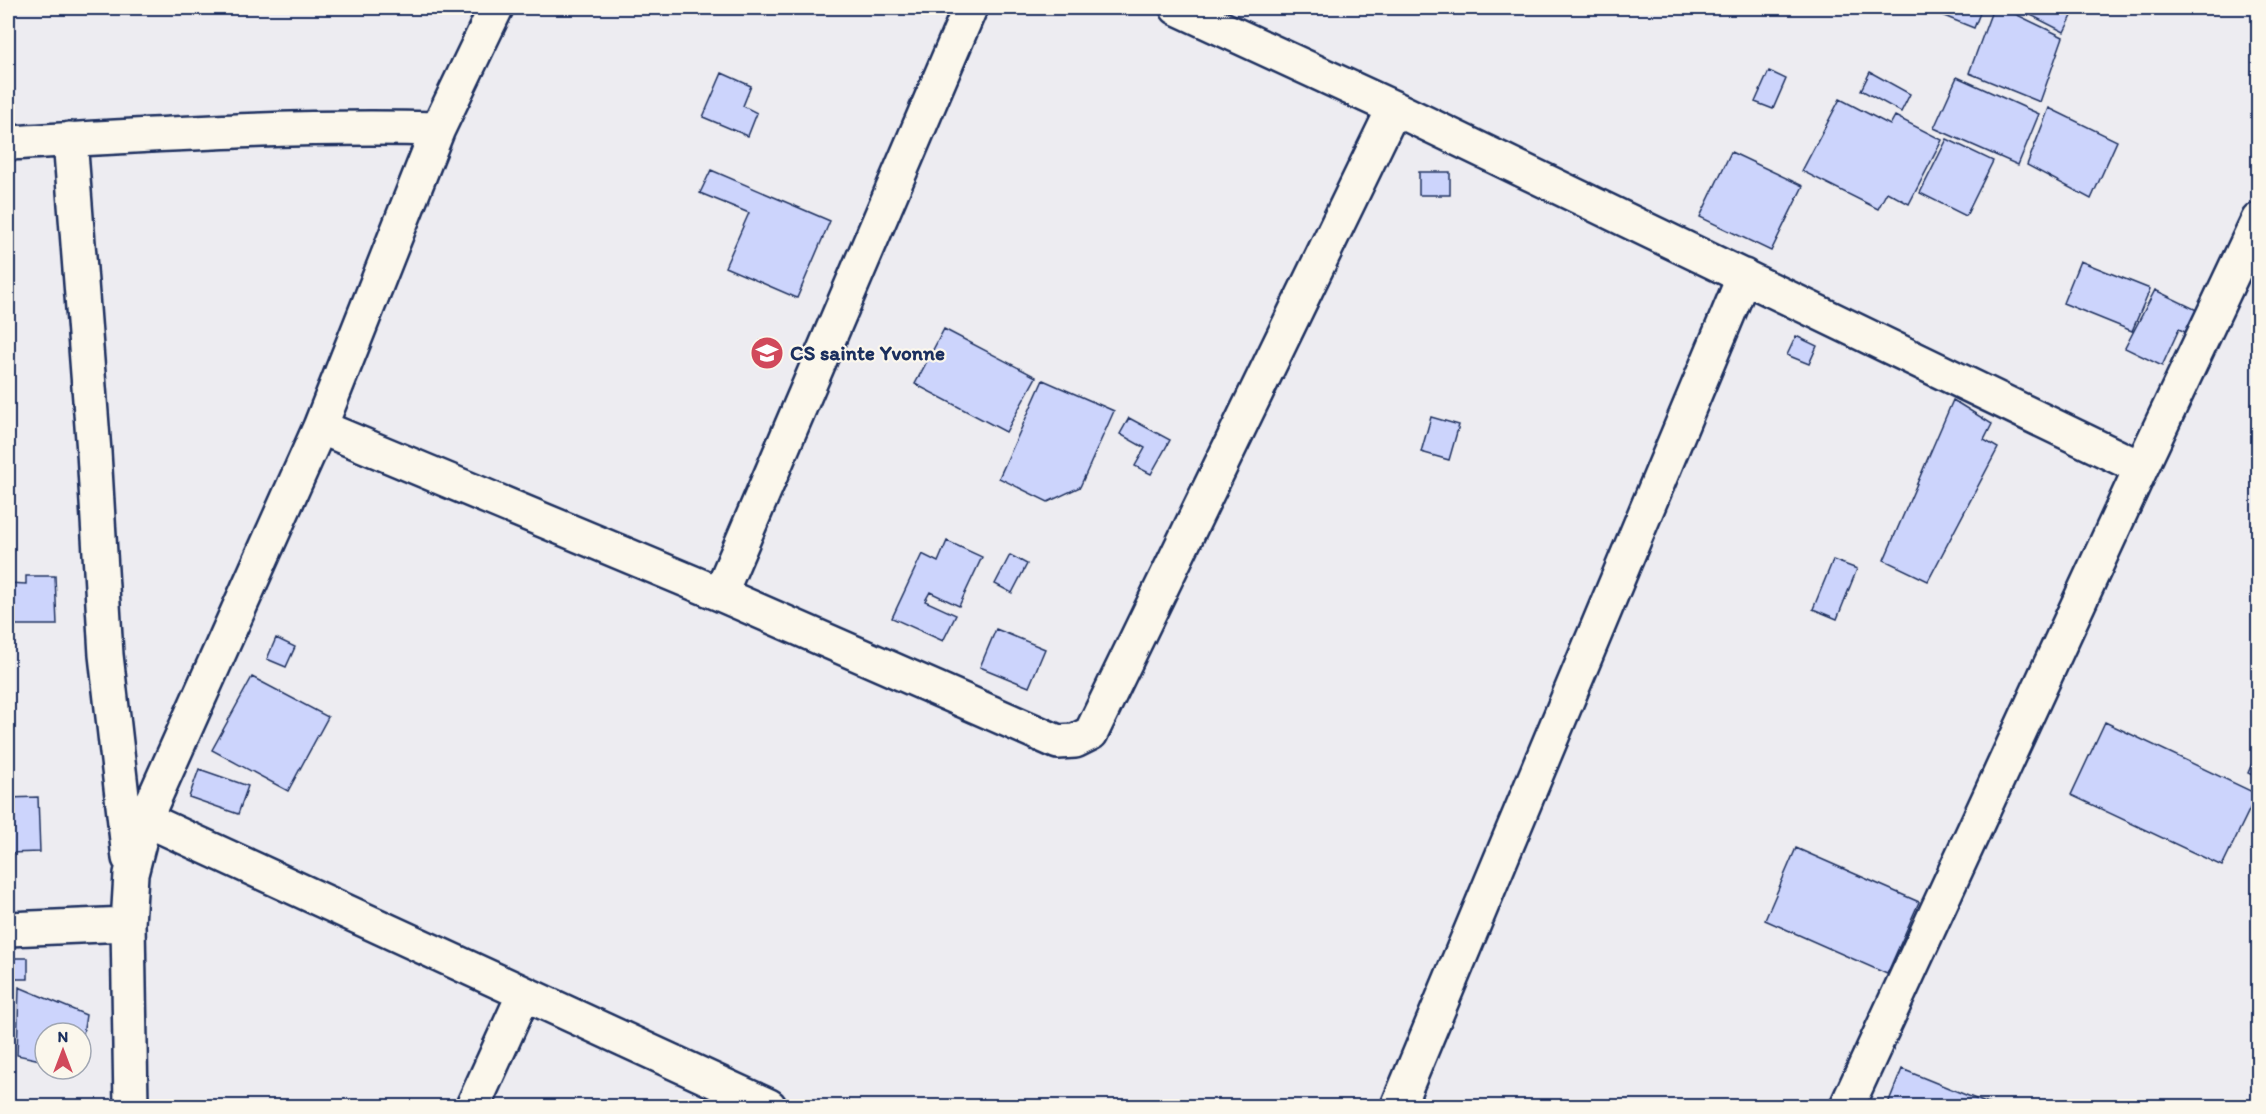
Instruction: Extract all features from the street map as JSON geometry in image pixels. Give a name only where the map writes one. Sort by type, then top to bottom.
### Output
[{"type":"street","points":[[131,873],[145,819],[320,427],[438,129],[496,8]]},
{"type":"street","points":[[720,594],[970,8]]},
{"type":"street","points":[[1177,8],[1394,108],[2141,468]]},
{"type":"street","points":[[320,427],[720,594],[1058,742],[1074,741],[1091,733],[1394,108]]},
{"type":"street","points":[[8,143],[268,130],[367,127],[438,129]]},
{"type":"street","points":[[70,139],[94,452],[106,655],[131,873],[128,924],[131,1107]]},
{"type":"street","points":[[1847,1107],[2141,468],[2259,220]]},
{"type":"street","points":[[1398,1107],[1744,276]]},
{"type":"street","points":[[145,819],[769,1107]]},
{"type":"street","points":[[8,929],[128,924]]},
{"type":"street","points":[[473,1107],[524,994]]},
{"type":"building","points":[[1924,8],[1982,8],[1974,28]]},
{"type":"building","points":[[1993,8],[2003,8],[2063,37],[2040,102],[1969,73]]},
{"type":"building","points":[[2017,8],[2076,8],[2064,32]]},
{"type":"building","points":[[1769,71],[1786,79],[1773,109],[1755,102]]},
{"type":"building","points":[[1870,72],[1910,94],[1901,112],[1861,90]]},
{"type":"building","points":[[722,73],[751,86],[743,106],[757,113],[748,136],[703,117]]},
{"type":"building","points":[[1957,77],[2039,114],[2018,165],[1934,128]]},
{"type":"building","points":[[1840,99],[1890,125],[1895,116],[1942,140],[1909,204],[1887,192],[1878,209],[1802,171]]},
{"type":"building","points":[[2049,108],[2117,141],[2091,199],[2027,165]]},
{"type":"building","points":[[1947,139],[1993,161],[1966,216],[1920,193]]},
{"type":"building","points":[[1731,152],[1803,186],[1771,251],[1700,217]]},
{"type":"building","points":[[711,170],[830,221],[797,298],[725,267],[749,213],[700,193]]},
{"type":"building","points":[[1419,172],[1450,172],[1450,195],[1419,195]]},
{"type":"building","points":[[2080,261],[2150,289],[2132,331],[2063,303]]},
{"type":"building","points":[[2155,290],[2203,313],[2191,335],[2179,329],[2162,366],[2125,348]]},
{"type":"building","points":[[944,329],[1036,377],[1006,432],[915,384]]},
{"type":"building","points":[[1796,336],[1817,346],[1809,364],[1787,355]]},
{"type":"building","points":[[1043,380],[1114,411],[1080,487],[1048,502],[999,478]]},
{"type":"building","points":[[1953,400],[1992,424],[1984,440],[1998,448],[1928,581],[1884,560]]},
{"type":"building","points":[[1431,417],[1459,425],[1449,460],[1421,452]]},
{"type":"building","points":[[1129,418],[1170,440],[1151,474],[1135,466],[1145,448],[1120,434]]},
{"type":"building","points":[[947,541],[982,557],[959,606],[930,592],[925,601],[956,615],[943,641],[892,618],[922,554],[938,562]]},
{"type":"building","points":[[1010,555],[1027,564],[1012,593],[995,584]]},
{"type":"building","points":[[1833,560],[1857,569],[1837,619],[1813,609]]},
{"type":"building","points":[[26,576],[55,576],[57,625],[8,625],[8,583],[26,584]]},
{"type":"building","points":[[996,629],[1045,649],[1029,687],[980,667]]},
{"type":"building","points":[[276,638],[295,647],[286,667],[267,659]]},
{"type":"building","points":[[252,677],[328,717],[288,791],[212,750]]},
{"type":"building","points":[[2105,722],[2257,794],[2222,866],[2071,795]]},
{"type":"building","points":[[2258,750],[2258,778],[2248,773]]},
{"type":"building","points":[[199,769],[248,786],[238,814],[189,797]]},
{"type":"building","points":[[38,797],[40,852],[8,853],[8,798]]},
{"type":"building","points":[[1796,848],[1919,902],[1887,974],[1765,920]]},
{"type":"building","points":[[14,958],[28,958],[28,979],[14,979]]},
{"type":"building","points":[[19,987],[86,1015],[85,1021],[33,1021],[33,1058],[17,1055]]},
{"type":"building","points":[[8,1031],[11,1095],[8,1096]]},
{"type":"building","points":[[1902,1069],[1993,1106],[1887,1106]]},
{"type":"place","name":"CS sainte Yvonne","points":[[767,353]]}]
